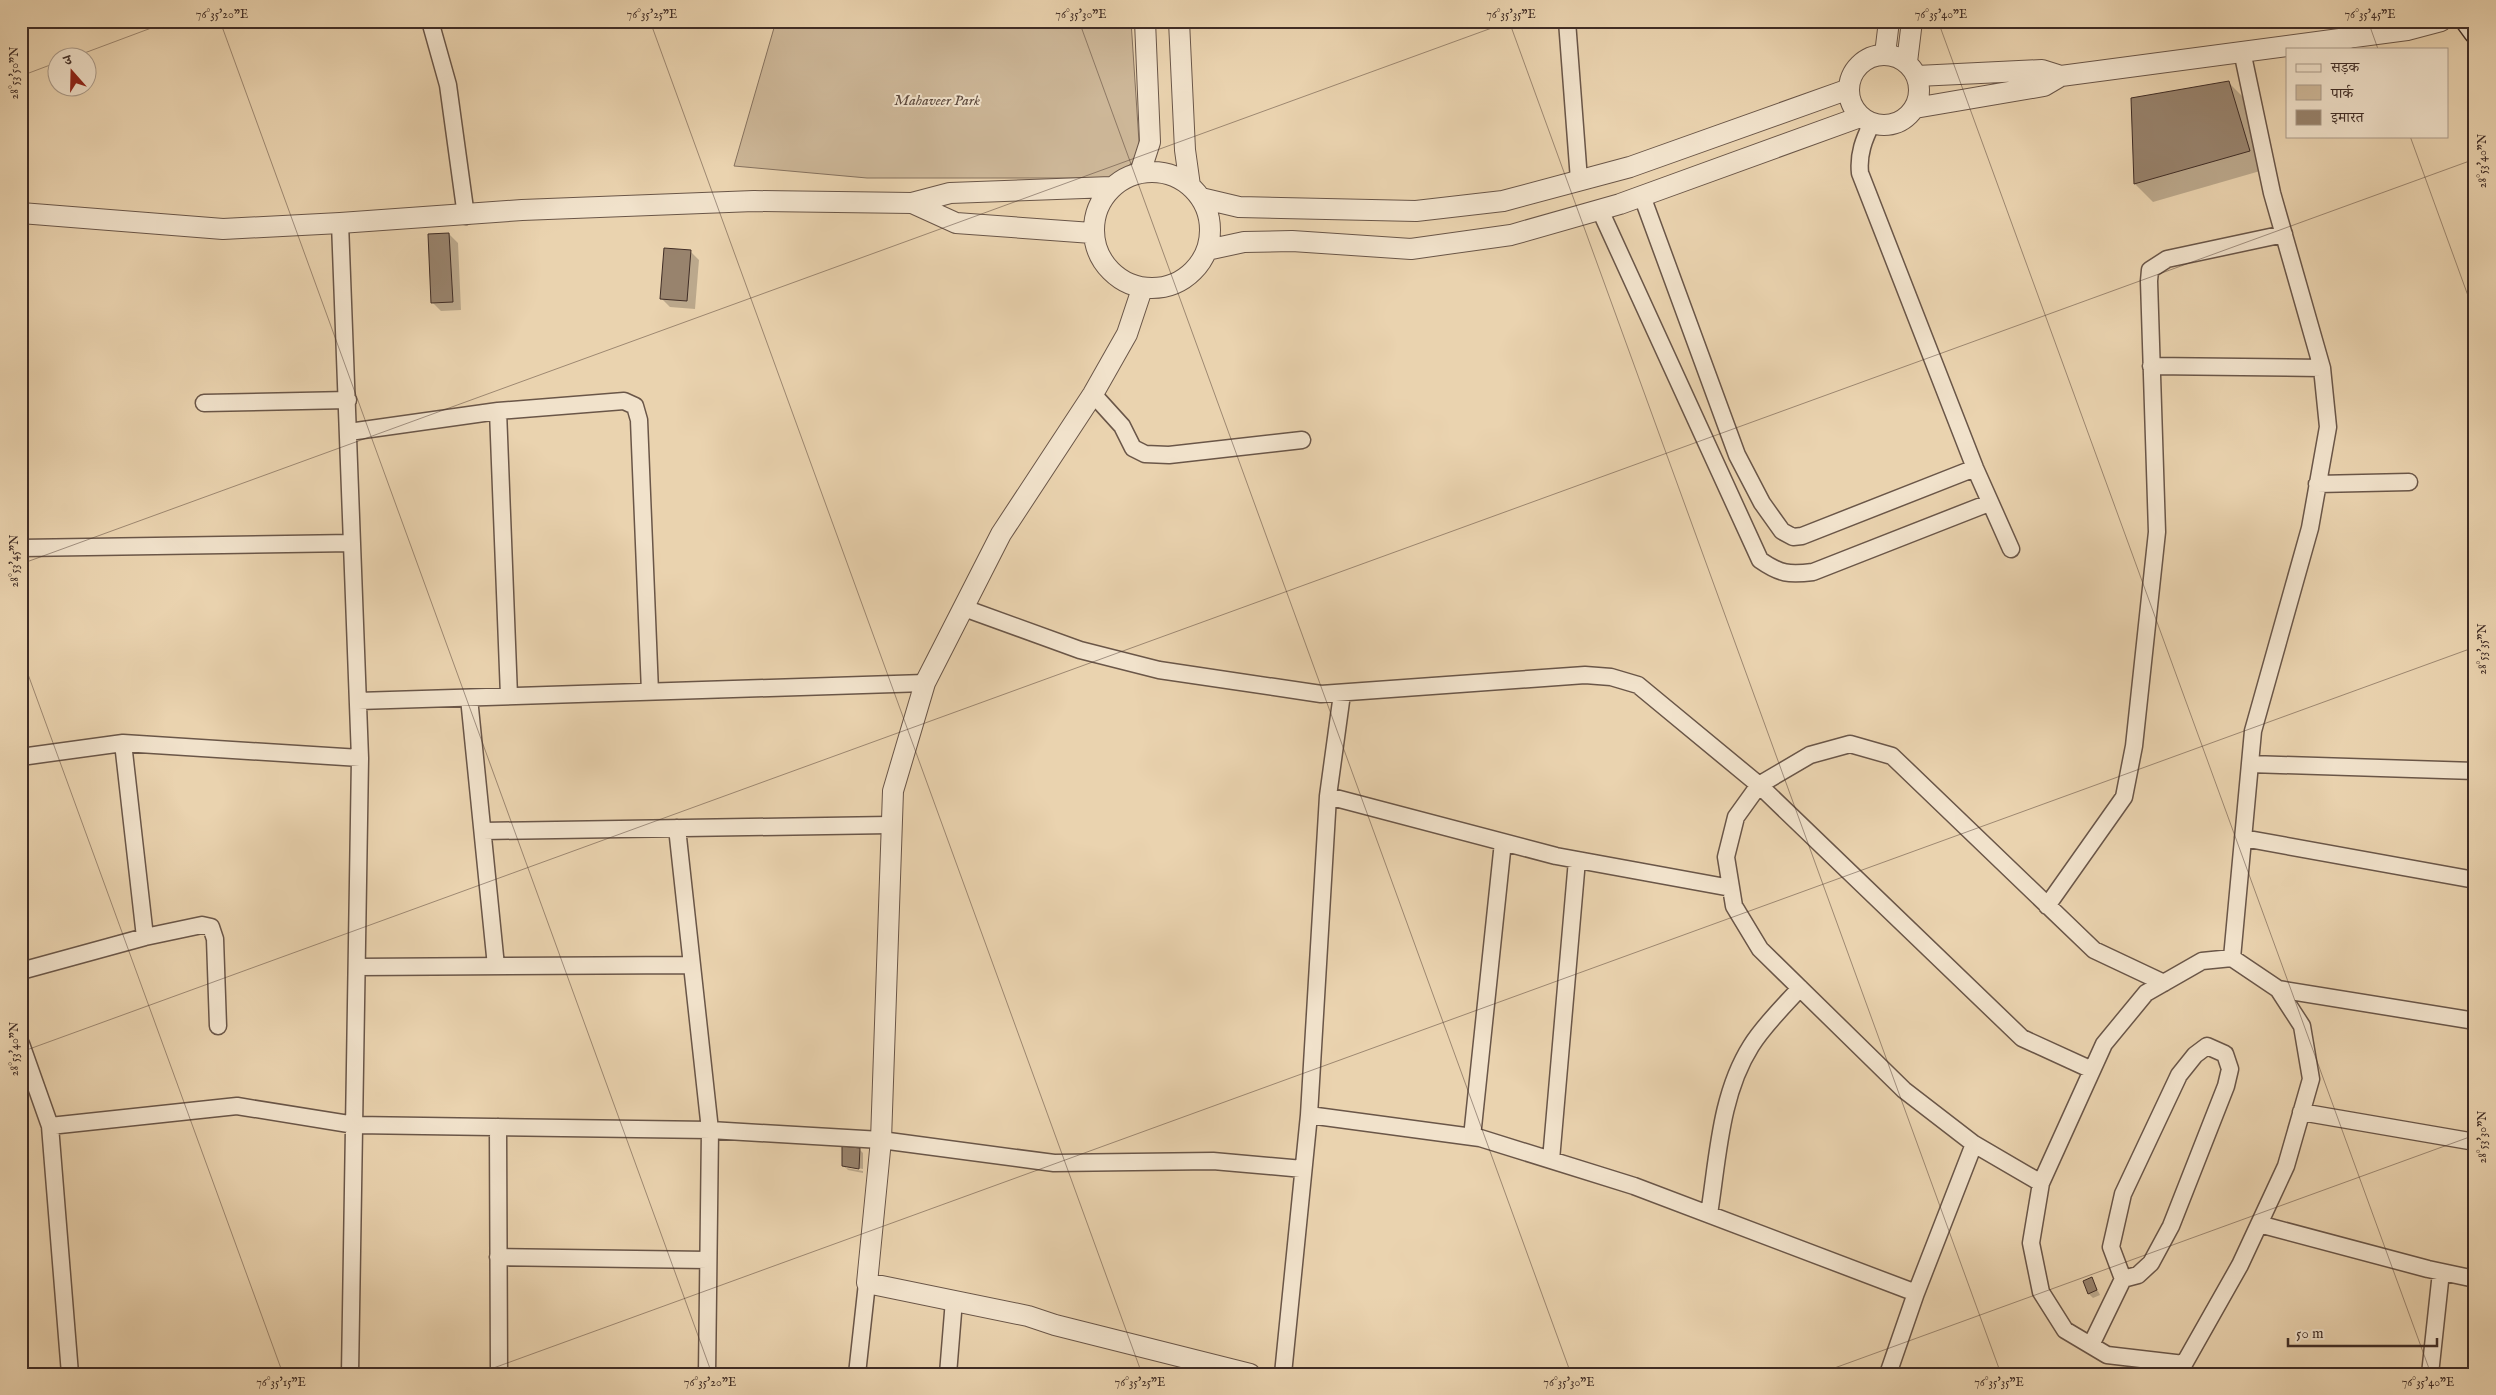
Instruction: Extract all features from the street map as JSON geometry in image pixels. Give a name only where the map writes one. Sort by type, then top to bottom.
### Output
[{"type":"main road","points":[[2467,21],[2475,32]]},
{"type":"street","points":[[430,21],[448,84],[466,216]]},
{"type":"street","points":[[1140,173],[1150,142],[1145,21]]},
{"type":"street","points":[[1111,188],[1097,208],[1092,233],[1099,258],[1117,279],[1142,289],[1169,287],[1193,273],[1208,250],[1211,231],[1208,212],[1196,192],[1186,150],[1179,21]]},
{"type":"street","points":[[1567,21],[1579,180]]},
{"type":"street","points":[[1886,54],[1889,21]]},
{"type":"street","points":[[1208,250],[1244,242],[1292,241],[1410,249],[1511,235],[1600,210],[1866,120],[1892,125],[1908,117],[1915,108],[1920,93],[1912,69],[1912,21]]},
{"type":"street","points":[[1915,108],[2044,86],[2061,76],[2242,51],[2350,29],[2407,30],[2441,21]]},
{"type":"street","points":[[2232,958],[2254,731],[2310,528],[2328,427],[2322,368],[2272,193],[2242,51]]},
{"type":"street","points":[[2011,549],[1975,468],[1860,173],[1858,162],[1866,120],[1850,101],[1848,89],[1856,68],[1872,57],[1886,54],[1912,69],[2042,70],[2061,76]]},
{"type":"street","points":[[21,212],[223,228],[466,216],[522,210],[619,208],[754,201],[912,203],[950,193],[1111,188],[1140,173],[1159,172],[1177,177],[1196,192],[1239,207],[1416,211],[1503,201],[1630,166],[1848,89]]},
{"type":"street","points":[[1642,196],[1737,455],[1762,503],[1782,531],[1793,537],[1802,536],[1975,468]]},
{"type":"street","points":[[912,203],[956,223],[1092,233]]},
{"type":"street","points":[[1600,210],[1760,560],[1776,571],[1795,574],[1813,572],[1990,503]]},
{"type":"street","points":[[340,223],[360,758],[350,1374]]},
{"type":"street","points":[[2047,906],[2124,797],[2134,746],[2157,532],[2150,366],[2150,270],[2167,259],[2284,234]]},
{"type":"street","points":[[857,1374],[881,1140],[890,825],[893,791],[925,683],[1001,534],[1093,394],[1127,334],[1142,289]]},
{"type":"street","points":[[2150,366],[2322,368]]},
{"type":"street","points":[[1093,394],[1122,426],[1133,448],[1145,454],[1169,455],[1302,440]]},
{"type":"street","points":[[204,403],[348,400]]},
{"type":"street","points":[[349,432],[498,411],[624,401],[635,406],[638,411],[650,692]]},
{"type":"street","points":[[498,411],[509,696]]},
{"type":"street","points":[[2318,484],[2409,482]]},
{"type":"street","points":[[21,548],[352,543]]},
{"type":"street","points":[[964,608],[1080,650],[1159,670],[1321,694],[1342,694],[1585,675],[1628,680],[1638,685],[1759,785],[2022,1038],[2092,1070]]},
{"type":"street","points":[[358,701],[925,683]]},
{"type":"street","points":[[1283,1374],[1308,1115],[1328,796],[1342,694]]},
{"type":"street","points":[[470,698],[496,966]]},
{"type":"street","points":[[21,757],[123,743],[360,758]]},
{"type":"street","points":[[123,743],[145,938]]},
{"type":"street","points":[[2041,1183],[1974,1144],[1904,1090],[1760,949],[1734,906],[1726,857],[1736,817],[1759,785],[1810,755],[1850,744],[1892,756],[2094,950],[2164,983]]},
{"type":"street","points":[[2250,764],[2475,771]]},
{"type":"street","points":[[1328,796],[1577,860],[1731,888]]},
{"type":"street","points":[[483,831],[890,825]]},
{"type":"street","points":[[677,828],[710,1130],[706,1374]]},
{"type":"street","points":[[2243,838],[2475,880]]},
{"type":"street","points":[[1472,1136],[1503,842]]},
{"type":"street","points":[[1551,1160],[1577,860]]},
{"type":"street","points":[[21,971],[145,938],[202,925],[211,927],[215,939],[218,1026]]},
{"type":"street","points":[[2232,958],[2278,989],[2302,1026],[2311,1079],[2286,1166],[2240,1265],[2183,1369],[2107,1355],[2065,1330],[2042,1292],[2031,1243],[2041,1183],[2092,1070],[2104,1044],[2146,993],[2202,961],[2232,958]]},
{"type":"street","points":[[357,967],[692,965]]},
{"type":"street","points":[[1709,1214],[1726,1106],[1737,1074],[1751,1045],[1800,988]]},
{"type":"street","points":[[2278,989],[2475,1021]]},
{"type":"street","points":[[21,1044],[50,1126],[70,1374]]},
{"type":"street","points":[[2091,1345],[2123,1279],[2111,1247],[2123,1194],[2179,1075],[2195,1056],[2207,1046],[2225,1054],[2230,1069],[2226,1086],[2172,1226],[2152,1262],[2138,1275],[2123,1279]]},
{"type":"street","points":[[50,1126],[237,1106],[355,1125],[710,1130],[881,1140],[1054,1163],[1213,1161],[1303,1169]]},
{"type":"street","points":[[2301,1112],[2475,1142]]},
{"type":"street","points":[[1308,1115],[1472,1136],[1634,1186],[1916,1293]]},
{"type":"street","points":[[498,1127],[499,1374]]},
{"type":"street","points":[[1888,1374],[1916,1293],[1974,1144]]},
{"type":"street","points":[[2259,1224],[2441,1272],[2475,1279]]},
{"type":"street","points":[[498,1257],[708,1260]]},
{"type":"street","points":[[2430,1374],[2441,1272]]},
{"type":"street","points":[[867,1284],[1028,1316],[1055,1325],[1250,1374]]},
{"type":"street","points":[[948,1374],[954,1300]]},
{"type":"green space","name":"Mahaveer Park","points":[[776,21],[1131,21],[1140,157],[1112,178],[867,178],[734,166]]},
{"type":"building","points":[[2229,81],[2250,151],[2134,184],[2131,98]]},
{"type":"building","points":[[449,233],[453,302],[431,303],[428,234]]},
{"type":"building","points":[[664,248],[691,250],[687,301],[660,299]]},
{"type":"building","points":[[842,1146],[860,1148],[859,1169],[842,1166]]},
{"type":"building","points":[[2092,1277],[2097,1290],[2088,1294],[2083,1281]]}]
